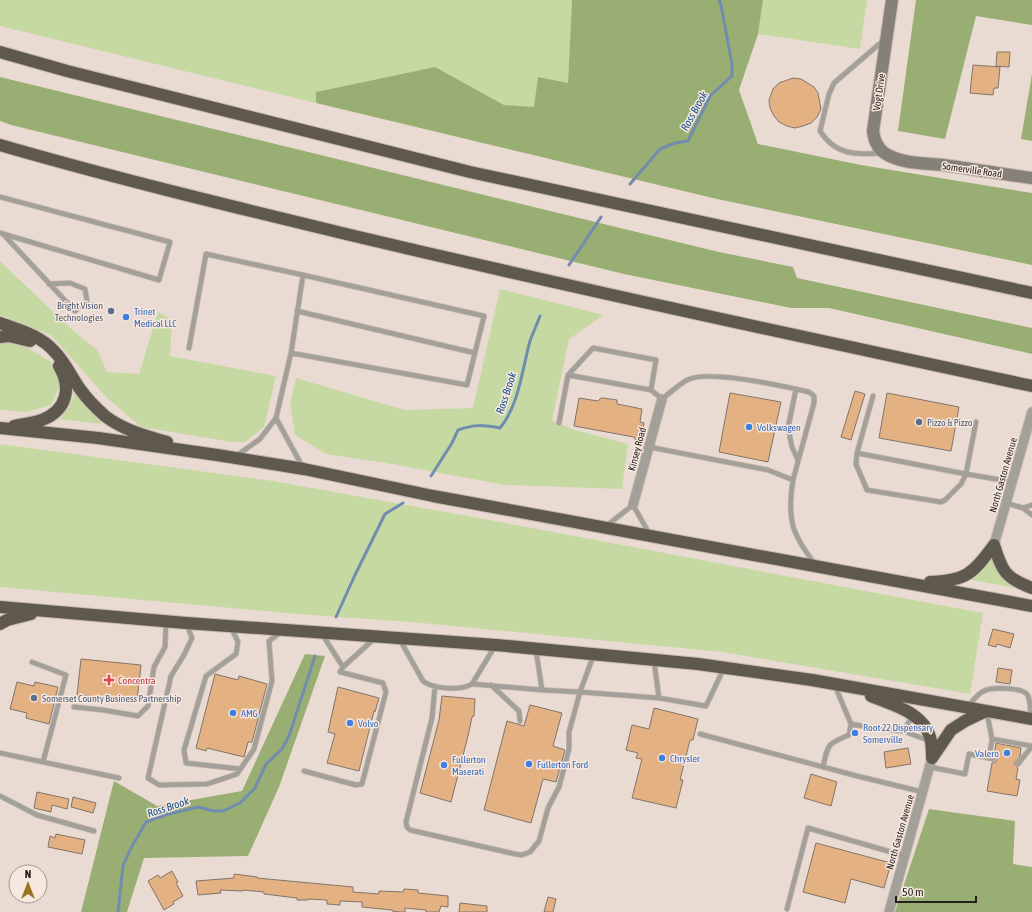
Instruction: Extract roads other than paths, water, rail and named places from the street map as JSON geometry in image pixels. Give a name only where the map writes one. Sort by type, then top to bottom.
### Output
[{"type":"highway","points":[[0,52],[75,73],[470,172],[1032,293]]},
{"type":"highway","points":[[0,145],[91,171],[431,254],[705,316],[1032,386]]},
{"type":"highway","points":[[0,323],[35,336],[54,350],[88,398],[106,416],[116,423],[147,436],[217,455]]},
{"type":"highway","points":[[0,337],[9,336],[24,339],[34,343],[44,350],[54,359],[60,368],[67,388],[65,398],[60,408],[52,414],[41,420],[2,428]]},
{"type":"highway","points":[[2,428],[98,438],[304,469],[432,496],[1032,606]]},
{"type":"highway","points":[[910,583],[944,582],[962,577],[980,565],[994,545]]},
{"type":"highway","points":[[994,545],[1000,563],[1005,572],[1012,579],[1032,588]]},
{"type":"highway","points":[[0,607],[186,623],[399,639],[496,644],[595,653],[724,668],[834,684],[1032,719]]},
{"type":"highway","points":[[0,624],[14,618],[42,611]]},
{"type":"highway","points":[[850,687],[914,715],[924,724],[931,741],[931,763]]},
{"type":"highway","points":[[931,763],[952,730],[965,721],[986,711]]},
{"type":"street","name":"Vogt Drive","points":[[884,153],[874,139],[873,131],[892,0]]},
{"type":"street","name":"Somerville Road","points":[[884,153],[895,158],[911,162],[1032,178]]},
{"type":"street","name":"Kinsey Road","points":[[633,505],[662,399]]},
{"type":"street","name":"North Gaston Avenue","points":[[994,545],[1031,415]]},
{"type":"street","name":"North Gaston Avenue","points":[[889,912],[931,763]]},
{"type":"lane","points":[[884,153],[857,154],[839,151],[826,141],[820,131],[829,94],[834,83],[887,37]]},
{"type":"lane","points":[[0,197],[170,242],[159,280],[1,233]]},
{"type":"lane","points":[[1,233],[49,284],[75,311],[87,301],[85,289],[70,283],[49,284]]},
{"type":"lane","points":[[189,348],[206,254],[484,316],[467,385],[291,352]]},
{"type":"lane","points":[[234,458],[260,439],[276,418],[291,352],[303,275]]},
{"type":"lane","points":[[297,311],[475,353]]},
{"type":"lane","points":[[559,423],[568,375],[593,348],[656,360],[651,390]]},
{"type":"lane","points":[[568,375],[651,390],[662,399],[687,380],[703,376],[738,379],[811,393],[815,398],[793,480],[790,501],[791,521],[804,550],[817,567]]},
{"type":"lane","points":[[796,389],[788,428],[792,446],[798,460]]},
{"type":"lane","points":[[873,396],[857,453],[856,464],[867,490],[941,502],[945,500],[961,484],[966,474],[976,422]]},
{"type":"lane","points":[[276,418],[304,469]]},
{"type":"lane","points":[[649,447],[768,470],[793,480]]},
{"type":"lane","points":[[857,453],[1013,482]]},
{"type":"lane","points":[[1006,503],[1023,508],[1032,515]]},
{"type":"lane","points":[[604,528],[633,505],[651,537]]},
{"type":"lane","points":[[1023,508],[1032,505]]},
{"type":"lane","points":[[74,707],[138,716],[148,706],[154,667],[165,647],[166,621]]},
{"type":"lane","points":[[186,623],[192,638],[184,655],[171,676],[148,778],[159,785],[207,784],[237,774],[254,749],[272,682],[269,642],[284,630]]},
{"type":"lane","points":[[230,626],[238,642],[236,654],[206,676],[184,750],[186,763],[240,769]]},
{"type":"lane","points":[[321,632],[343,667]]},
{"type":"lane","points":[[304,771],[356,785],[362,784],[386,692],[383,683],[340,672],[343,667],[376,637]]},
{"type":"lane","points":[[399,639],[423,681],[427,684],[435,686],[458,689],[472,684],[491,685],[659,698],[706,706],[724,668]]},
{"type":"lane","points":[[472,684],[496,644]]},
{"type":"lane","points":[[536,648],[542,690]]},
{"type":"lane","points":[[435,686],[432,718],[406,822],[407,827],[410,830],[522,855],[530,852],[539,841],[548,808],[559,787],[569,749],[569,732],[580,692],[595,653]]},
{"type":"lane","points":[[654,660],[659,698]]},
{"type":"lane","points":[[32,662],[66,674],[43,762]]},
{"type":"lane","points":[[823,767],[828,747],[832,742],[849,735],[851,724],[834,684]]},
{"type":"lane","points":[[491,685],[519,711],[520,721]]},
{"type":"lane","points":[[967,708],[982,691],[994,688],[1018,690],[1025,692],[1028,696],[1032,719]]},
{"type":"lane","points":[[931,763],[965,774],[969,754],[991,759],[992,739],[986,711]]},
{"type":"lane","points":[[903,731],[914,715]]},
{"type":"lane","points":[[851,724],[862,726]]},
{"type":"lane","points":[[878,729],[903,731],[931,741]]},
{"type":"lane","points":[[700,734],[923,792]]},
{"type":"lane","points":[[992,739],[1032,746],[1018,764]]},
{"type":"lane","points":[[0,753],[119,778]]},
{"type":"lane","points":[[0,796],[37,815],[94,830]]},
{"type":"lane","points":[[787,909],[808,828],[905,856]]},
{"type":"waterway","name":"Ross Brook","points":[[630,184],[660,149],[675,143],[688,141],[710,96],[732,76],[732,64],[719,0]]},
{"type":"waterway","name":"Ross Brook","points":[[569,265],[601,217]]},
{"type":"waterway","name":"Ross Brook","points":[[431,476],[452,443],[458,430],[479,426],[500,428],[512,409],[516,398],[530,341],[540,316]]},
{"type":"waterway","name":"Ross Brook","points":[[336,617],[385,514],[403,503]]},
{"type":"waterway","name":"Ross Brook","points":[[118,912],[123,866],[131,848],[146,822],[165,815],[198,807],[214,811],[223,811],[240,803],[255,788],[266,764],[282,749],[289,736],[315,656]]},
{"type":"place","name":"Bright Vision Technologies","points":[[111,311]]},
{"type":"place","name":"Trinet Medical LLC","points":[[126,317]]},
{"type":"place","name":"Pizzo & Pizzo","points":[[919,422]]},
{"type":"place","name":"Volkswagen","points":[[749,427]]},
{"type":"place","name":"Concentra","points":[[109,680]]},
{"type":"place","name":"Somerset County Business Partnership","points":[[34,698]]},
{"type":"place","name":"AMG","points":[[233,713]]},
{"type":"place","name":"Volvo","points":[[350,723]]},
{"type":"place","name":"Root 22 Dispensary Somerville","points":[[855,733]]},
{"type":"place","name":"Valero","points":[[1007,753]]},
{"type":"place","name":"Chrysler","points":[[662,758]]},
{"type":"place","name":"Fullerton Ford","points":[[529,764]]},
{"type":"place","name":"Fullerton Maserati","points":[[444,765]]}]
